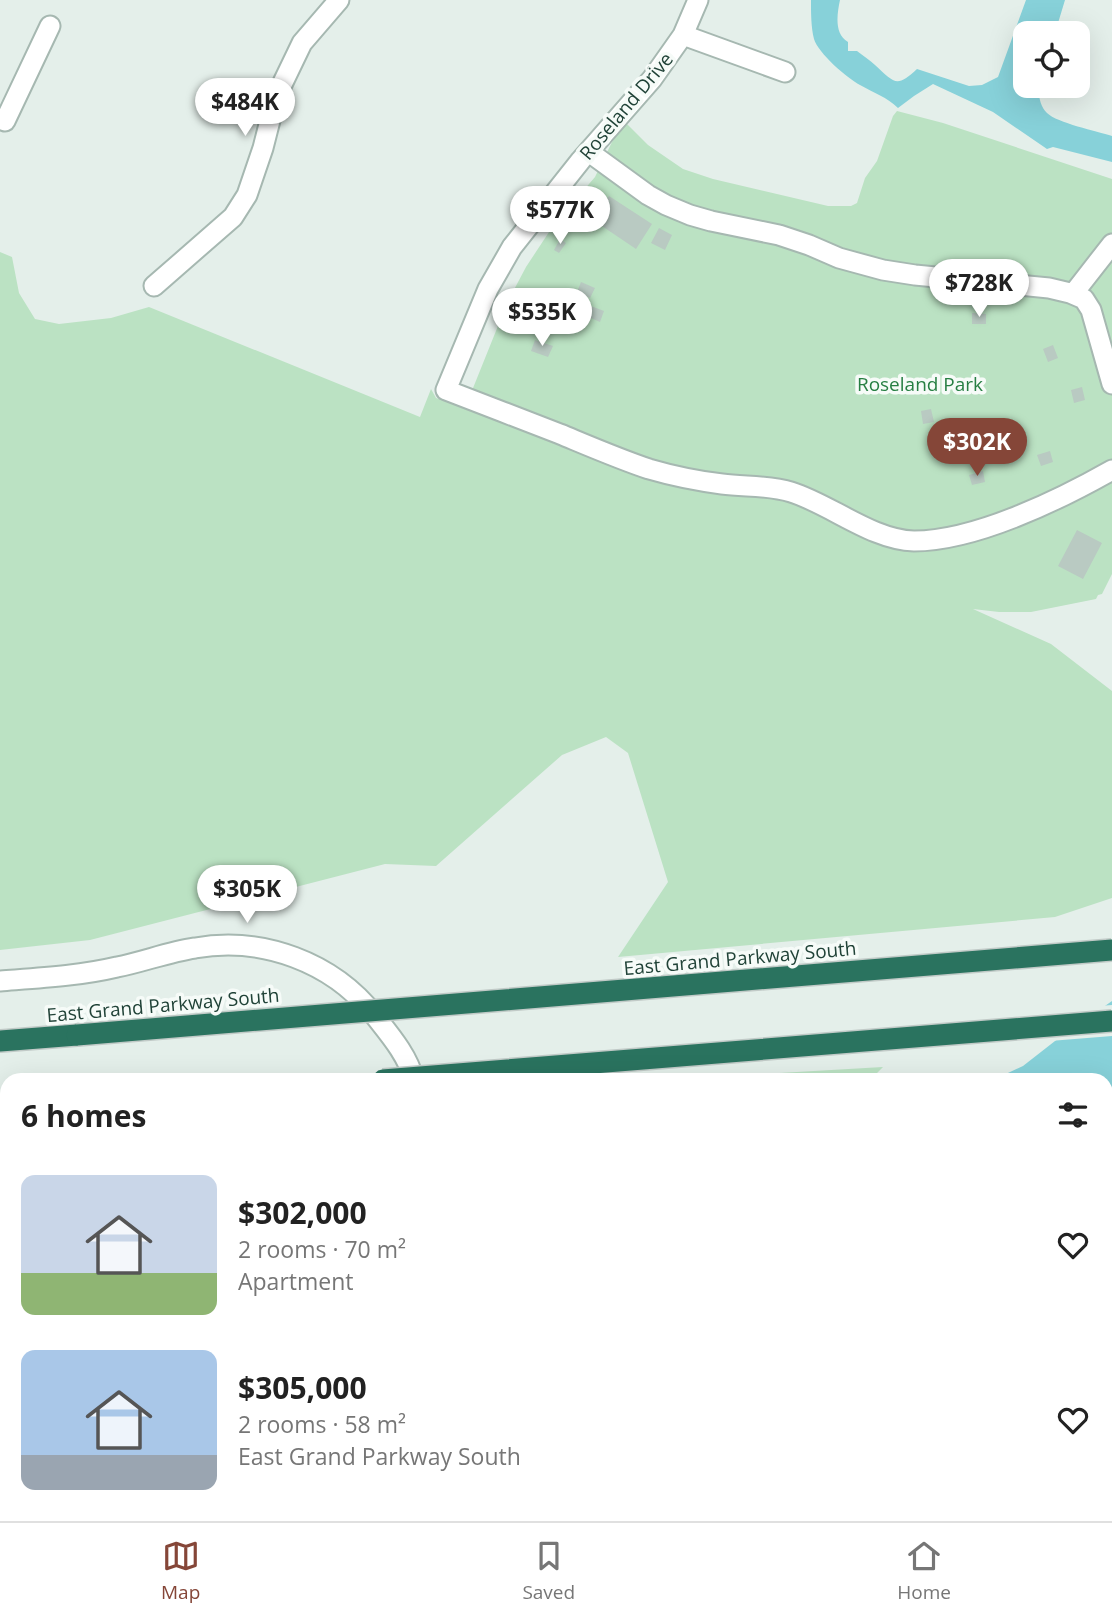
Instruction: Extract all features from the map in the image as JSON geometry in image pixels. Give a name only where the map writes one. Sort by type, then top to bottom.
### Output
[{"type":"highway","name":"East Grand Parkway South","points":[[0,1039],[77,1035],[1112,950]]},
{"type":"highway","points":[[469,1073],[1112,1021]]},
{"type":"street","points":[[154,286],[233,217],[247,195],[276,97],[302,43],[339,0]]},
{"type":"street","name":"Roseland Drive","points":[[698,0],[683,35],[652,79],[512,247],[488,289],[446,390],[649,469],[711,482],[788,491],[882,534],[910,541],[954,536],[1009,519],[1050,502],[1112,470]]},
{"type":"street","points":[[2,120],[50,26]]},
{"type":"street","points":[[683,35],[785,72]]},
{"type":"street","points":[[589,152],[648,195],[678,210],[710,221],[779,235],[839,258],[883,270],[1049,288],[1073,294],[1084,299],[1091,310],[1112,384]]},
{"type":"street","points":[[1073,294],[1112,244]]},
{"type":"street","name":"East Grand Parkway South","points":[[0,981],[52,977],[117,967],[195,947],[244,945],[272,950],[326,971],[351,990],[392,1038],[413,1073]]},
{"type":"green space","name":"Roseland Park","points":[[897,111],[943,123],[1112,179],[1112,574],[1102,594],[1096,599],[1031,612],[973,609],[1051,644],[1112,691],[1112,898],[1055,917],[618,957],[668,882],[628,753],[606,737],[562,755],[436,866],[385,864],[90,940],[0,950],[0,252],[12,257],[19,293],[35,319],[59,324],[111,318],[149,307],[420,417],[431,389],[436,398],[465,408],[508,301],[526,267],[553,226],[595,177],[612,142],[626,123],[648,145],[683,169],[713,179],[828,206],[851,206],[857,203],[865,178],[877,161]]},
{"type":"green space","points":[[883,1067],[877,1073],[781,1073]]},
{"type":"water","points":[[811,0],[840,0],[838,23],[840,34],[848,42],[848,51],[857,51],[895,81],[904,79],[917,69],[969,86],[982,85],[998,77],[1013,36],[1013,98],[1039,98],[1052,117],[1112,136],[1112,162],[1053,147],[1047,149],[993,112],[933,84],[898,108],[848,77],[834,65],[817,45],[811,20]]},
{"type":"water","points":[[1026,0],[1065,0],[1059,21],[1018,21]]},
{"type":"water","points":[[1112,1001],[1112,1073],[1008,1073],[1023,1066]]},
{"type":"pier","points":[[1112,1005],[1112,1036],[1050,1041],[1099,1006]]},
{"type":"building","points":[[609,196],[652,224],[636,249],[593,220]]},
{"type":"building","points":[[659,228],[672,235],[665,250],[651,243]]},
{"type":"building","points":[[560,239],[566,243],[559,253],[554,250]]},
{"type":"building","points":[[581,282],[595,288],[590,298],[577,292]]},
{"type":"building","points":[[583,303],[604,311],[600,322],[579,313]]},
{"type":"building","points":[[972,313],[986,314],[986,324],[972,324]]},
{"type":"building","points":[[535,340],[553,346],[548,357],[531,351]]},
{"type":"building","points":[[1053,345],[1058,358],[1048,362],[1043,349]]},
{"type":"building","points":[[1082,387],[1085,400],[1074,403],[1071,390]]},
{"type":"building","points":[[931,409],[934,422],[923,424],[921,411]]},
{"type":"building","points":[[1050,451],[1053,462],[1041,466],[1037,455]]},
{"type":"building","points":[[983,471],[985,482],[972,485],[969,475]]},
{"type":"building","points":[[1077,530],[1102,543],[1083,579],[1058,566]]}]
